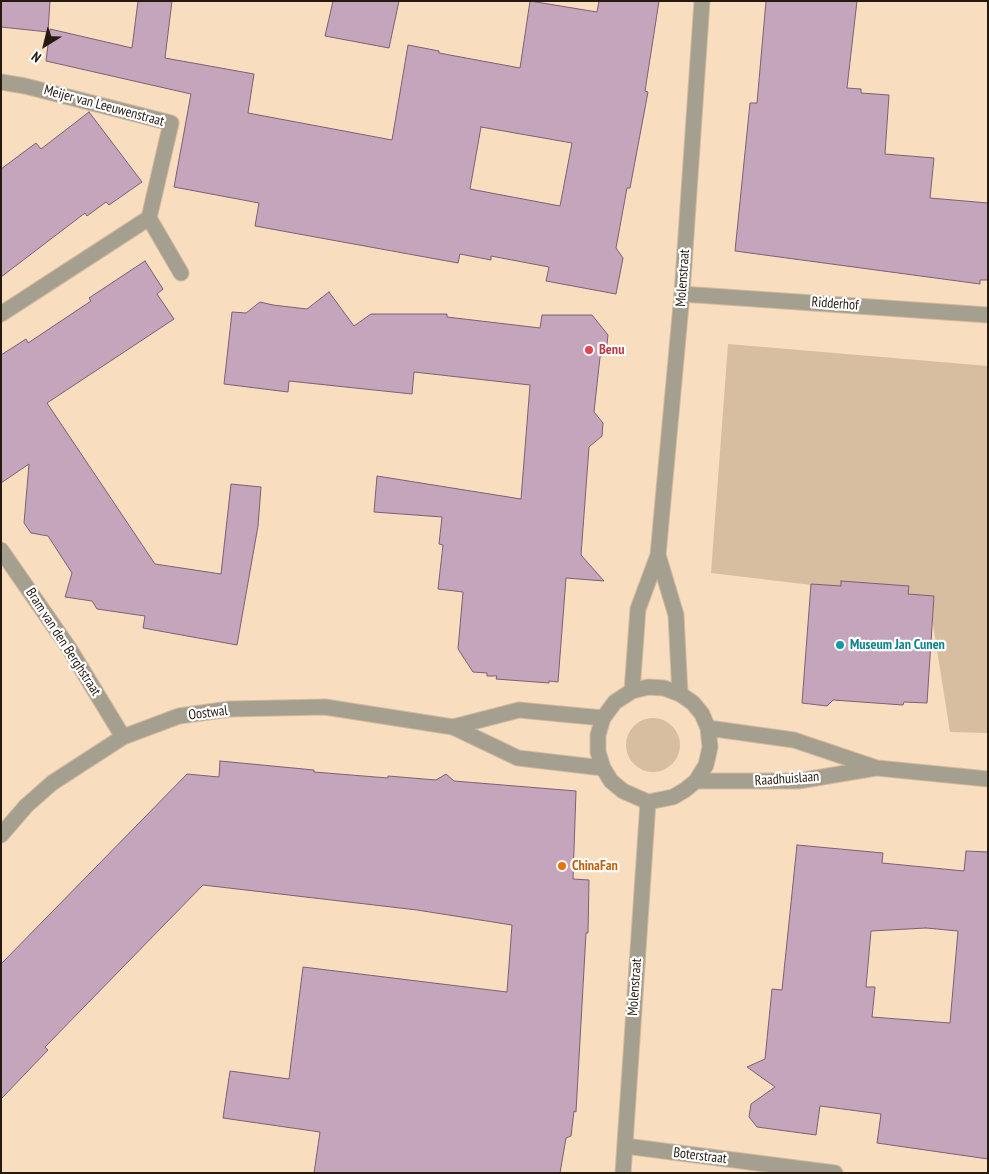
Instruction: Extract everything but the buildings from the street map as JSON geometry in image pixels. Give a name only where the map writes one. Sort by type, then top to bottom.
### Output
[{"type":"street","name":"Molenstraat","points":[[632,692],[638,609],[658,555],[682,294],[702,1]]},
{"type":"street","name":"Meijer van Leeuwenstraat","points":[[1,82],[25,86],[170,123],[148,218]]},
{"type":"street","points":[[1,314],[148,218],[181,273]]},
{"type":"street","name":"Ridderhof","points":[[682,294],[988,315]]},
{"type":"street","name":"Bram van den Berghstraat","points":[[1,550],[69,648],[123,737]]},
{"type":"street","name":"Molenstraat","points":[[658,555],[676,615],[680,694]]},
{"type":"street","points":[[648,688],[664,688],[680,694],[693,702],[702,714],[708,728],[710,746],[706,765],[696,781],[686,790],[673,796],[648,802],[622,791],[611,781],[603,768],[598,752],[598,735],[603,718],[615,702],[632,692],[648,688]]},
{"type":"street","name":"Oostwal","points":[[1,835],[26,806],[52,783],[123,737],[179,716],[230,709],[325,706],[454,727],[518,758],[603,768]]},
{"type":"street","name":"Oostwal","points":[[454,727],[519,710],[603,718]]},
{"type":"street","name":"Raadhuislaan","points":[[708,728],[794,740],[877,768],[988,779]]},
{"type":"street","name":"Raadhuislaan","points":[[696,781],[798,781],[877,768]]},
{"type":"street","name":"Molenstraat","points":[[623,1173],[648,802]]},
{"type":"street","name":"Boterstraat","points":[[625,1146],[835,1173]]},
{"type":"shaded area","points":[[728,344],[988,366],[988,733],[950,732],[929,599],[711,573]]},
{"type":"shaded area","points":[[648,718],[658,718],[668,722],[676,730],[680,745],[676,760],[668,768],[658,772],[648,772],[638,768],[630,760],[626,750],[626,740],[630,730],[638,722]]},
{"type":"place","name":"Benu","points":[[589,350]]},
{"type":"place","name":"Museum Jan Cunen","points":[[840,645]]},
{"type":"place","name":"ChinaFan","points":[[562,866]]}]
